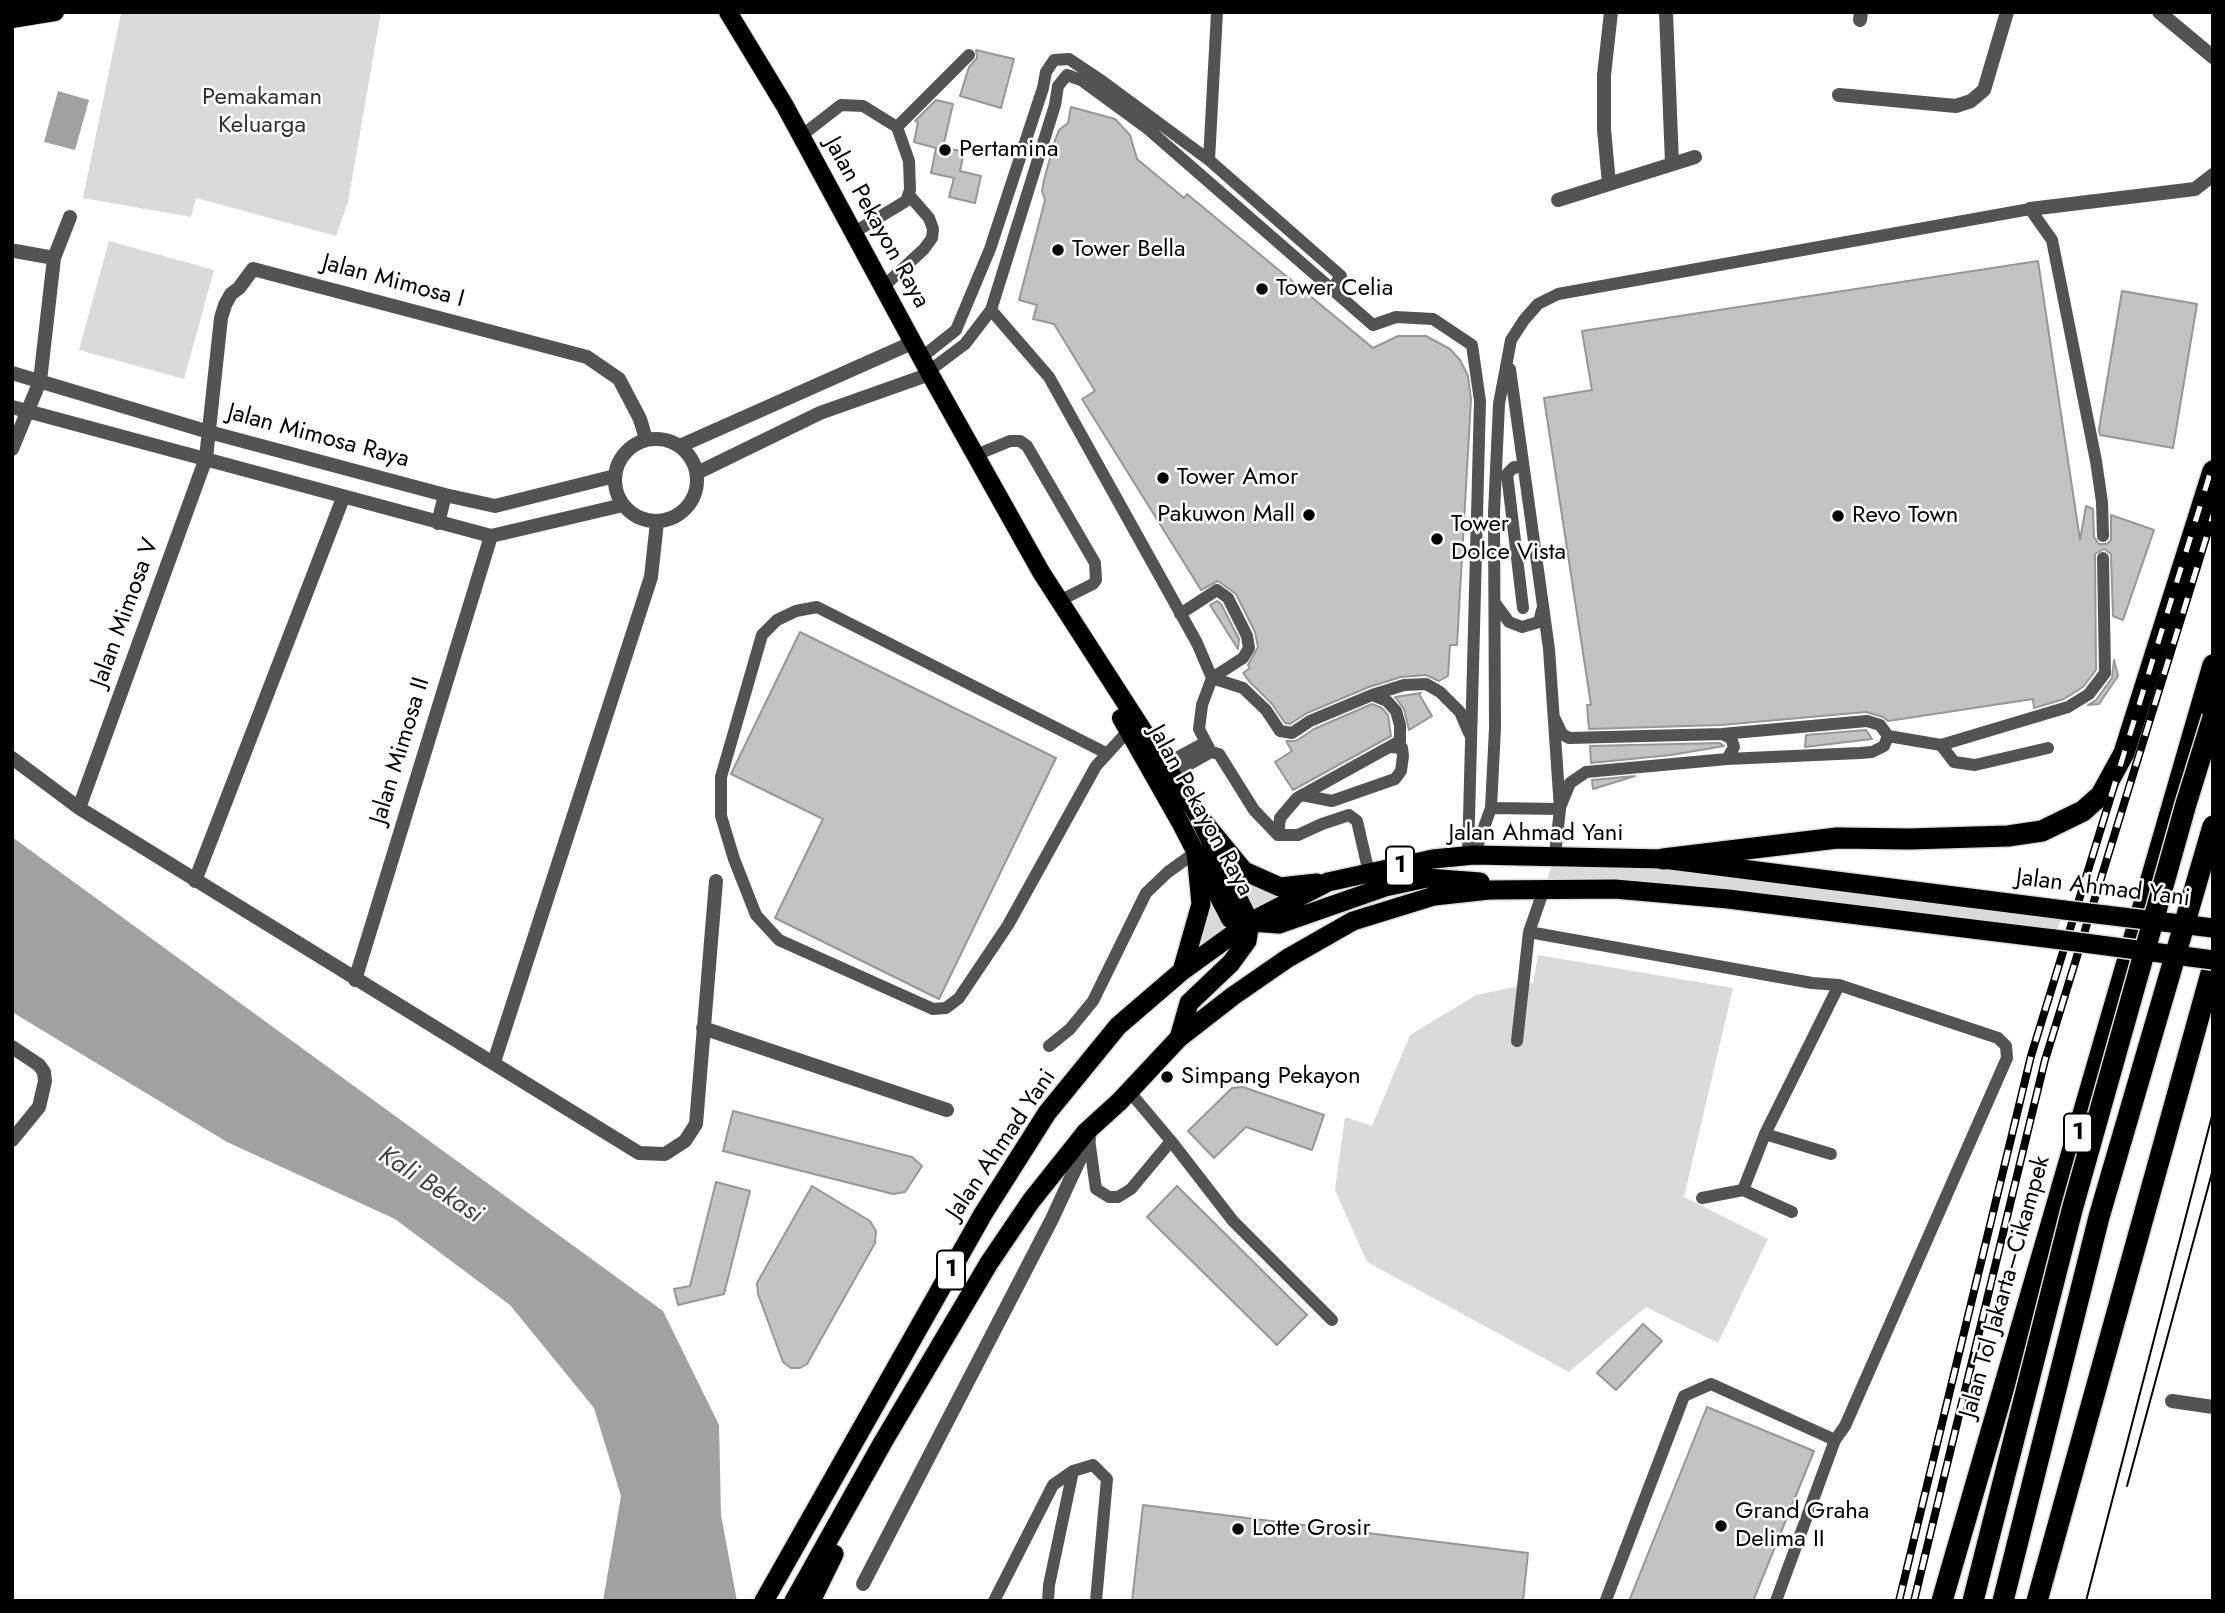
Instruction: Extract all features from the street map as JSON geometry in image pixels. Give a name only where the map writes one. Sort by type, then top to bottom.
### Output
[{"type":"highway","points":[[1663,859],[1836,838],[2008,836],[2042,831],[2082,811],[2101,795],[2124,754],[2213,471]]},
{"type":"highway","name":"Jalan Tol Jakarta–Cikampek","points":[[1942,1601],[2213,665]]},
{"type":"highway","name":"1","points":[[1973,1601],[2072,1210],[2213,717]]},
{"type":"highway","points":[[1198,814],[1244,871],[1280,887],[1328,883]]},
{"type":"highway","name":"1","points":[[2003,1601],[2099,1217],[2213,825]]},
{"type":"highway","points":[[1182,971],[1201,904],[1196,852]]},
{"type":"highway","name":"Jalan Ahmad Yani","points":[[764,1601],[983,1214],[1047,1113],[1118,1026],[1182,971],[1250,922],[1328,883],[1433,859],[1471,856],[1555,855],[1663,859],[2213,928]]},
{"type":"highway","points":[[1179,1038],[1189,1003],[1231,963],[1247,941],[1250,922],[1279,923],[1385,887],[1427,878],[1544,889]]},
{"type":"highway","name":"1","points":[[810,1600],[883,1442],[996,1253],[1031,1200],[1086,1132],[1125,1096],[1179,1038],[1288,958],[1353,921],[1434,896],[1489,890],[1615,888],[1728,899],[2213,960]]},
{"type":"highway","points":[[2037,1601],[2213,966]]},
{"type":"highway","points":[[810,1600],[876,1476],[990,1275],[1089,1139],[1125,1096]]},
{"type":"main road","points":[[12,19],[55,12]]},
{"type":"main road","name":"Jalan Pekayon Raya","points":[[728,12],[801,136],[1196,852],[1230,919],[1250,922]]},
{"type":"main road","name":"Jalan Pekayon Raya","points":[[977,457],[1059,601],[1198,814],[1250,922]]},
{"type":"street","points":[[1609,184],[1604,129],[1604,75],[1611,12]]},
{"type":"street","points":[[1666,12],[1672,163]]},
{"type":"street","points":[[1839,95],[1956,106],[1971,101],[1984,90],[2007,12]]},
{"type":"street","points":[[2159,12],[2213,57]]},
{"type":"street","points":[[1558,200],[1695,157]]},
{"type":"street","points":[[2030,209],[2194,189],[2213,175]]},
{"type":"street","points":[[12,449],[19,409],[40,381],[54,258],[70,217]]},
{"type":"street","points":[[15,251],[54,258]]},
{"type":"street","name":"Jalan Mimosa I","points":[[209,432],[221,318],[231,294],[253,269],[587,356],[619,380],[640,419],[646,439]]},
{"type":"street","points":[[680,446],[924,361]]},
{"type":"street","points":[[697,473],[924,361]]},
{"type":"street","name":"Jalan Mimosa Raya","points":[[12,373],[209,432],[444,495],[495,506],[615,476]]},
{"type":"street","points":[[19,409],[491,536],[623,505]]},
{"type":"street","name":"Jalan Mimosa V","points":[[79,808],[206,458],[209,432]]},
{"type":"street","points":[[646,439],[664,439],[680,446],[691,457],[697,473],[697,491],[688,507],[674,518],[657,522],[644,520],[623,505],[616,491],[615,476],[620,460],[631,447],[646,439]]},
{"type":"street","points":[[438,523],[444,495]]},
{"type":"street","points":[[195,881],[343,498]]},
{"type":"street","points":[[494,1062],[651,577],[657,522]]},
{"type":"street","name":"Jalan Mimosa II","points":[[355,980],[491,536]]},
{"type":"street","points":[[12,758],[79,808],[639,1153],[665,1154],[685,1141],[695,1124],[716,881]]},
{"type":"street","points":[[703,1028],[947,1110]]},
{"type":"street","points":[[12,1046],[39,1065],[44,1072],[45,1081],[39,1107],[12,1140]]},
{"type":"street","points":[[863,1584],[1052,1219],[1089,1139]]},
{"type":"street","points":[[2172,1401],[2213,1407]]},
{"type":"lane","points":[[1209,160],[1217,12]]},
{"type":"lane","points":[[897,127],[969,55]]},
{"type":"lane","points":[[924,361],[956,330],[990,249],[1046,72],[1054,60],[1069,59],[1080,66],[1209,160],[1341,276],[1332,289]]},
{"type":"lane","points":[[924,361],[965,345],[991,310],[1055,105],[1058,86],[1067,75],[1081,80],[1148,129],[1373,325],[1396,317],[1433,319],[1472,345],[1480,401],[1471,737],[1471,856]]},
{"type":"lane","points":[[801,136],[841,105],[863,106],[897,127],[909,161],[909,195],[906,201],[853,233]]},
{"type":"lane","points":[[883,286],[924,249],[932,238],[933,229],[929,218],[909,195]]},
{"type":"lane","points":[[1471,856],[1491,808],[1495,727],[1495,480],[1499,404],[1511,340],[1538,304],[1558,294],[2030,209],[2052,240],[2096,461],[2102,502],[2103,536]]},
{"type":"lane","points":[[991,310],[1049,377],[1180,614],[1212,678],[1243,688],[1266,710],[1280,731],[1292,733],[1310,721],[1371,695],[1404,685],[1426,684],[1440,692],[1460,712],[1471,737]]},
{"type":"lane","points":[[1508,357],[1549,649],[1560,809],[1555,855]]},
{"type":"lane","points":[[977,457],[1010,440],[1020,441],[1027,446],[1095,563],[1096,580],[1093,584],[1059,601]]},
{"type":"lane","points":[[1495,480],[1504,461],[1517,461],[1524,468]]},
{"type":"lane","points":[[1523,608],[1507,474],[1514,467],[1524,468]]},
{"type":"lane","points":[[1554,717],[1562,734],[1569,738],[1722,734],[1867,721],[1880,725],[1888,736],[1941,745],[2068,707],[2089,694],[2105,673],[2103,558]]},
{"type":"lane","points":[[1180,614],[1217,590],[1225,594],[1239,617],[1249,648],[1243,658],[1212,678],[1202,705],[1199,729],[1208,747],[1219,754],[1254,810],[1278,835],[1298,835],[1349,815],[1357,821],[1368,873]]},
{"type":"lane","points":[[1495,603],[1509,622],[1522,627],[1539,622],[1542,603]]},
{"type":"lane","points":[[1106,752],[817,607],[796,611],[778,620],[762,635],[721,777],[721,816],[756,915],[779,940],[933,1009],[946,1008],[960,998],[1008,925],[1096,766],[1128,731]]},
{"type":"lane","points":[[1278,835],[1280,818],[1302,795],[1400,741],[1396,710],[1387,701],[1371,695]]},
{"type":"lane","points":[[1760,758],[1750,756],[1746,752],[1745,739],[1750,734],[1762,731]]},
{"type":"lane","points":[[1722,734],[1731,738],[1734,747],[1727,759]]},
{"type":"lane","points":[[1560,809],[1570,783],[1586,772],[1727,759],[1872,752],[1884,746],[1888,736]]},
{"type":"lane","points":[[1941,745],[1954,762],[1975,765],[2048,748]]},
{"type":"lane","points":[[1168,769],[1208,747]]},
{"type":"lane","points":[[1302,795],[1332,802],[1395,779],[1401,771],[1402,748],[1390,747]]},
{"type":"lane","points":[[1491,808],[1560,809]]},
{"type":"lane","points":[[1049,1046],[1070,1029],[1093,1001],[1146,893],[1168,872],[1196,852]]},
{"type":"lane","points":[[1517,1041],[1529,932],[1544,889]]},
{"type":"lane","points":[[1529,932],[1812,983],[1839,985],[1998,1038],[2006,1046],[2007,1058],[1845,1426],[1835,1440],[1776,1601]]},
{"type":"lane","points":[[1743,1190],[1765,1133],[1839,985]]},
{"type":"lane","points":[[1125,1096],[1171,1141],[1233,1221],[1332,1320]]},
{"type":"lane","points":[[1765,1133],[1830,1154]]},
{"type":"lane","points":[[1089,1139],[1096,1189],[1109,1197],[1118,1197],[1131,1189],[1171,1141]]},
{"type":"lane","points":[[1702,1198],[1743,1190],[1792,1212]]},
{"type":"lane","points":[[1606,1600],[1684,1396],[1711,1384],[1835,1440]]},
{"type":"lane","points":[[994,1601],[1053,1485],[1073,1471],[1093,1465],[1107,1479],[1096,1601]]},
{"type":"lane","points":[[1048,1601],[1073,1471]]},
{"type":"green space","name":"Pemakaman Keluarga","points":[[381,12],[348,202],[336,236],[196,198],[191,217],[83,198],[121,13]]},
{"type":"green space","points":[[109,241],[214,270],[184,379],[79,350]]},
{"type":"green space","points":[[1197,814],[1244,871],[1280,887],[1328,882],[1182,971],[1188,944],[1196,852],[1249,922]]},
{"type":"green space","points":[[1555,855],[2064,910],[2054,939],[1544,889]]},
{"type":"green space","points":[[1538,955],[1733,988],[1684,1197],[1768,1239],[1718,1343],[1646,1307],[1569,1372],[1367,1262],[1335,1190],[1345,1117],[1372,1126],[1410,1035],[1476,995],[1533,983]]},
{"type":"water","points":[[58,91],[89,100],[75,150],[44,142]]},
{"type":"water","name":"Kali Bekasi","points":[[12,837],[663,1311],[719,1425],[721,1515],[737,1601],[603,1601],[621,1496],[594,1408],[510,1305],[395,1219],[227,1142],[12,1012]]},
{"type":"building","points":[[976,50],[1014,59],[1001,108],[960,96],[969,67],[977,58]]},
{"type":"building","name":"Pertamina","points":[[936,100],[953,104],[943,147],[964,152],[960,171],[981,176],[975,203],[949,197],[954,178],[931,173],[936,148],[914,142],[918,122],[915,121]]},
{"type":"building","name":"Pakuwon Mall","points":[[1071,107],[1115,119],[1130,135],[1137,159],[1184,198],[1187,194],[1373,348],[1398,336],[1426,336],[1450,349],[1460,360],[1468,376],[1471,399],[1457,645],[1450,645],[1448,676],[1439,681],[1426,675],[1401,677],[1369,687],[1307,713],[1290,724],[1285,723],[1272,704],[1243,673],[1250,668],[1248,665],[1258,647],[1255,632],[1236,594],[1218,581],[1201,590],[1082,399],[1095,391],[1054,324],[1033,319],[1037,305],[1019,300],[1045,200],[1042,191],[1044,180],[1055,140],[1059,130],[1068,123]]},
{"type":"building","name":"Revo Town","points":[[2038,261],[2080,540],[2086,506],[2093,509],[2094,537],[2099,544],[2107,544],[2111,540],[2111,515],[2154,530],[2123,620],[2113,616],[2111,554],[2104,549],[2095,554],[2096,670],[2083,687],[2064,699],[2034,708],[2033,699],[1888,721],[1866,712],[1721,725],[1589,729],[1587,705],[1591,705],[1544,398],[1592,390],[1582,331]]},
{"type":"building","points":[[2122,291],[2197,304],[2173,448],[2100,435]]},
{"type":"building","points":[[1217,601],[1239,639],[1238,649],[1210,605]]},
{"type":"building","points":[[800,632],[1056,758],[939,999],[775,918],[823,819],[731,774]]},
{"type":"building","points":[[2114,660],[2118,676],[2099,704],[2088,705],[2096,700],[2112,678]]},
{"type":"building","points":[[1421,693],[1419,694],[1432,716],[1409,730],[1404,709],[1395,697]]},
{"type":"building","points":[[1372,704],[1382,708],[1388,715],[1391,736],[1293,790],[1275,762],[1292,751],[1286,741],[1296,741],[1314,729]]},
{"type":"building","points":[[1866,730],[1872,739],[1805,747],[1806,735]]},
{"type":"building","points":[[1720,743],[1724,746],[1671,755],[1591,763],[1590,746]]},
{"type":"building","points":[[1635,776],[1593,789],[1592,780]]},
{"type":"building","points":[[1243,1087],[1324,1115],[1312,1150],[1246,1127],[1214,1158],[1188,1131],[1232,1088]]},
{"type":"building","points":[[733,1111],[912,1157],[922,1166],[905,1192],[893,1194],[723,1151]]},
{"type":"building","points":[[716,1182],[750,1191],[724,1294],[678,1305],[674,1289],[690,1286]]},
{"type":"building","points":[[812,1186],[870,1221],[876,1231],[875,1243],[807,1364],[800,1368],[791,1368],[783,1362],[758,1294],[757,1283]]},
{"type":"building","points":[[1177,1186],[1307,1315],[1277,1345],[1147,1217]]},
{"type":"building","points":[[1643,1324],[1662,1341],[1616,1390],[1597,1373]]},
{"type":"building","name":"Grand Graha Delima II","points":[[1707,1407],[1814,1451],[1753,1601],[1629,1601]]},
{"type":"building","name":"Lotte Grosir","points":[[1143,1505],[1528,1553],[1523,1601],[1132,1601]]},
{"type":"tram line","points":[[2086,1601],[2213,1112]]},
{"type":"tram line","points":[[2127,1486],[2213,1169]]},
{"type":"railway","points":[[1899,1601],[2031,1056],[2213,464]]},
{"type":"railway","points":[[1914,1601],[2045,1060],[2213,515]]},
{"type":"place","name":"Pertamina","points":[[945,150]]},
{"type":"place","name":"Tower Bella","points":[[1058,250]]},
{"type":"place","name":"Tower Celia","points":[[1262,289]]},
{"type":"place","name":"Tower Amor","points":[[1163,478]]},
{"type":"place","name":"Pakuwon Mall","points":[[1309,515]]},
{"type":"place","name":"Revo Town","points":[[1838,516]]},
{"type":"place","name":"Tower Dolce Vista","points":[[1437,539]]},
{"type":"place","name":"Simpang Pekayon","points":[[1167,1077]]},
{"type":"place","name":"Grand Graha Delima II","points":[[1721,1526]]},
{"type":"place","name":"Lotte Grosir","points":[[1238,1529]]}]
